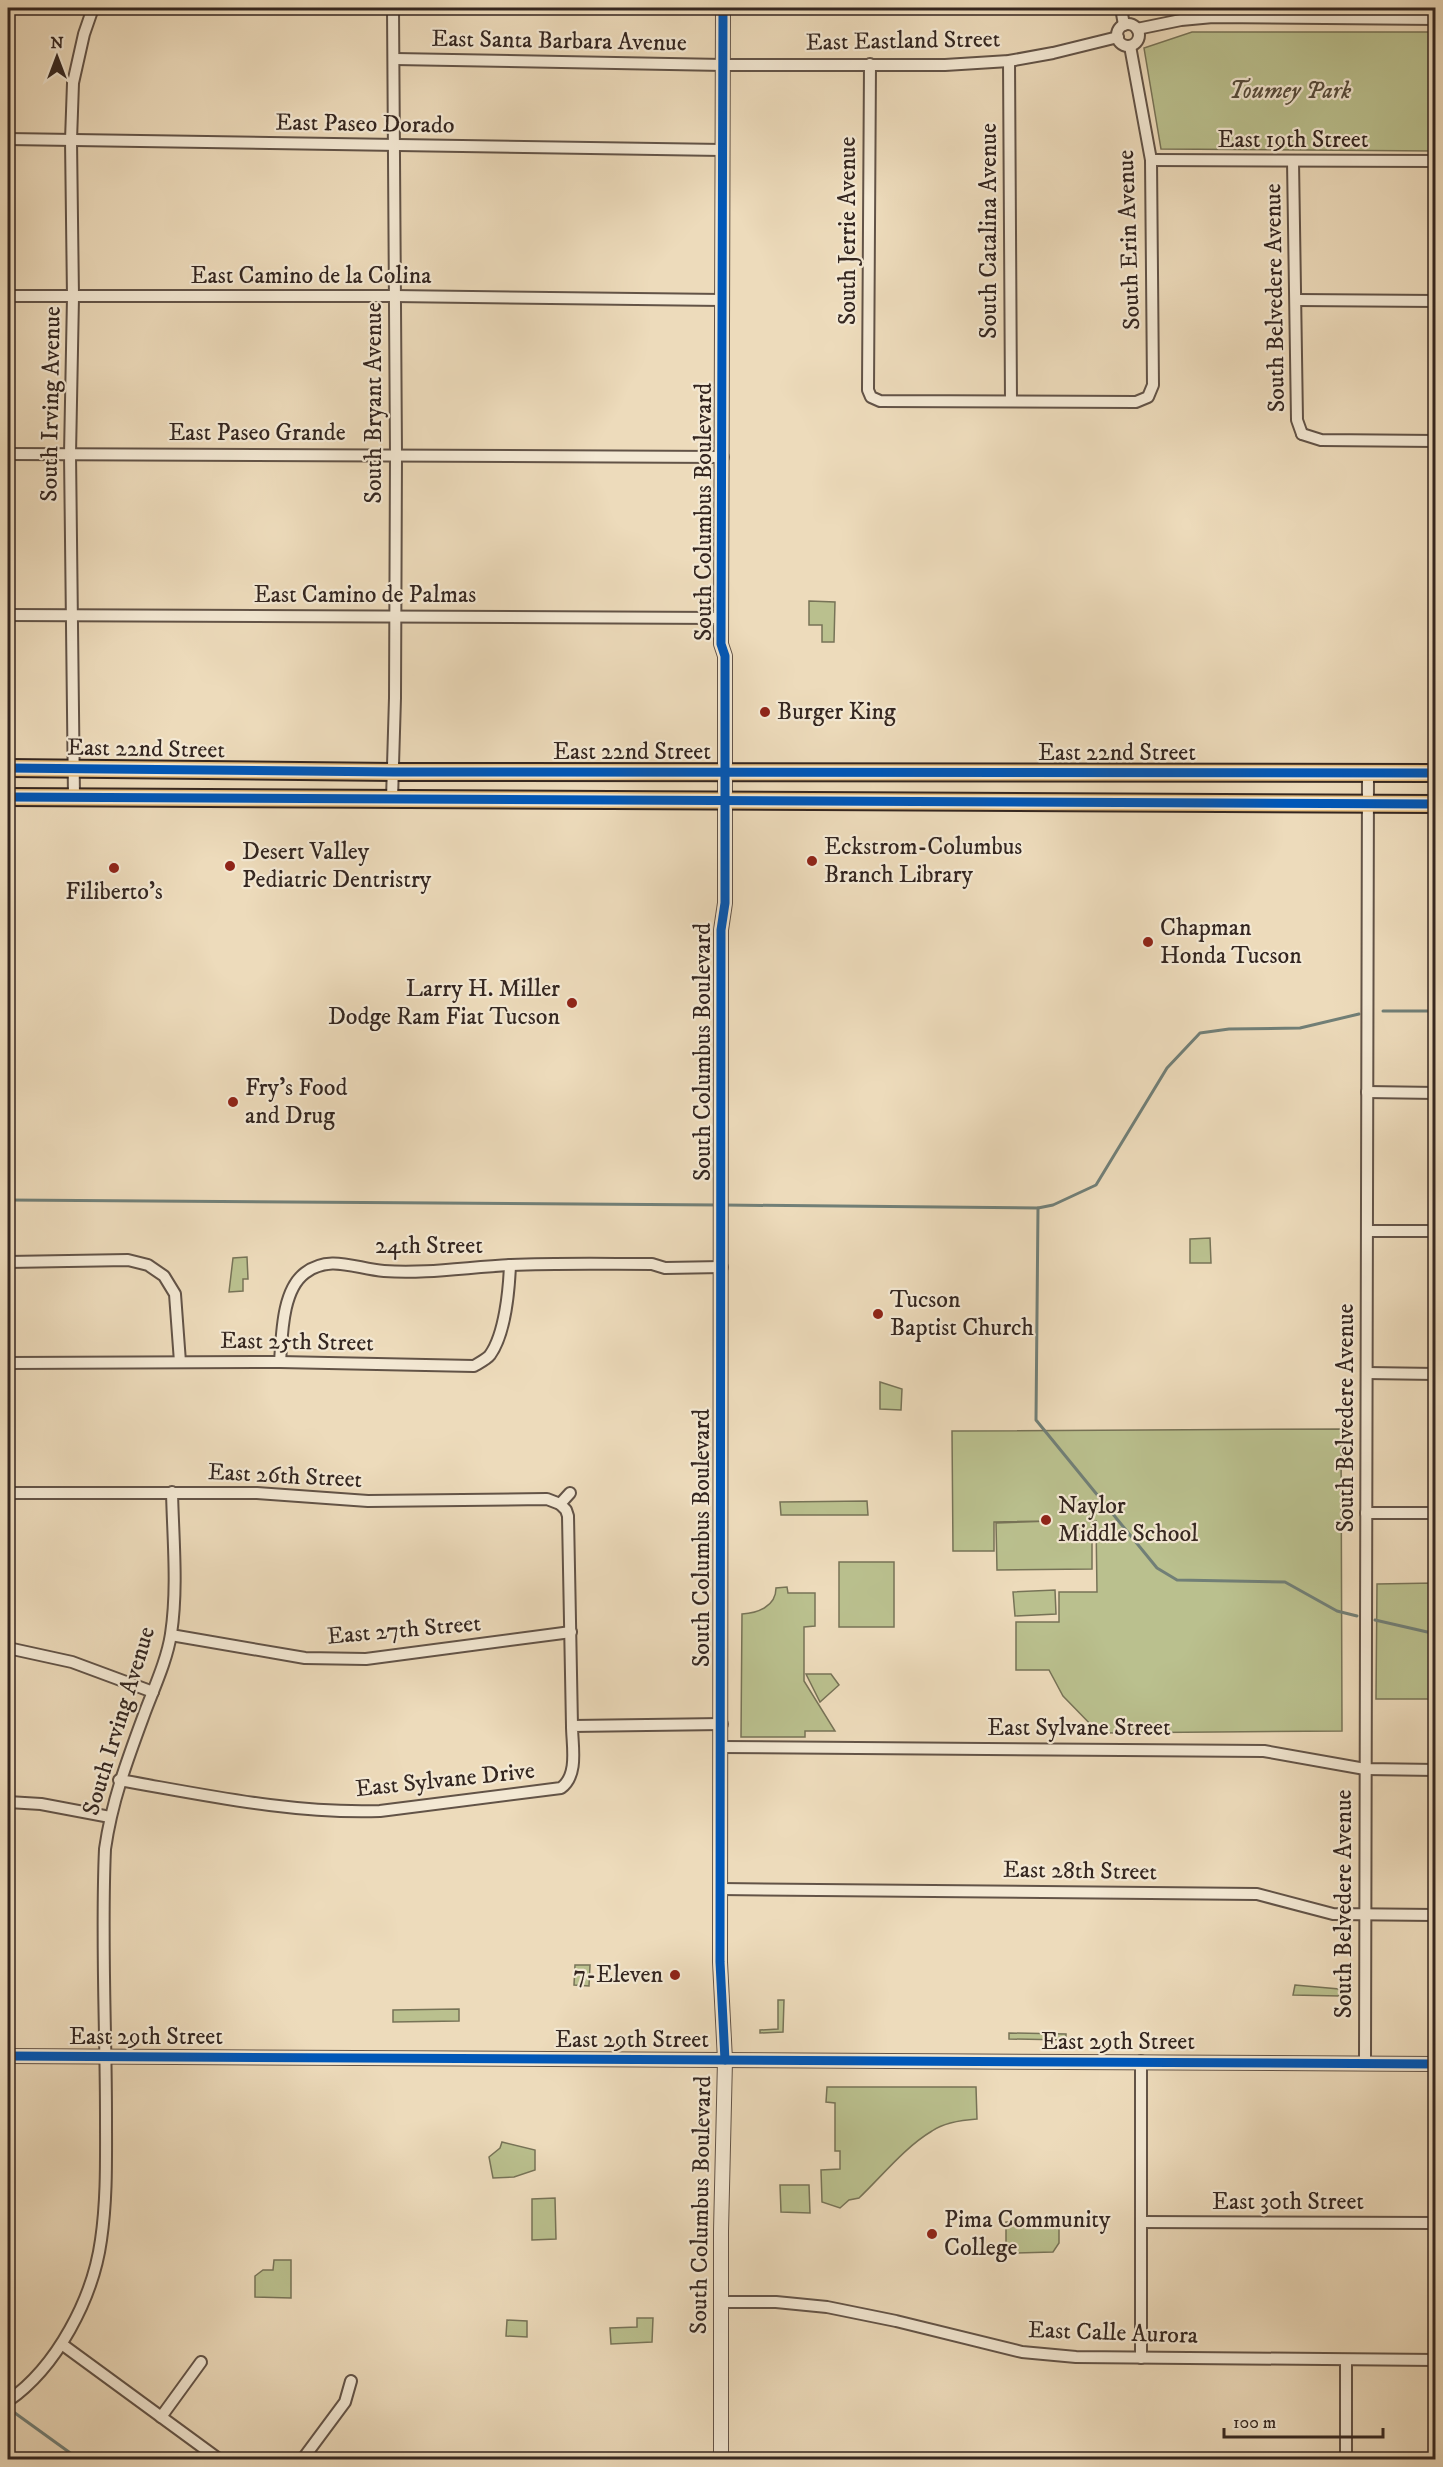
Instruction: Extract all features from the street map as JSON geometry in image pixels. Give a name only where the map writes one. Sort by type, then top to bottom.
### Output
[{"type":"main road","name":"East 22nd Street","points":[[8,768],[393,772],[1436,773]]},
{"type":"main road","name":"East 22nd Street","points":[[8,797],[1436,804]]},
{"type":"street","name":"South Bryant Avenue","points":[[392,799],[396,455],[393,8]]},
{"type":"street","name":"South Columbus Boulevard","points":[[721,2460],[725,2060],[720,1962],[721,930],[725,903],[725,656],[722,644],[723,8]]},
{"type":"street","points":[[1121,8],[1124,25]]},
{"type":"street","name":"South Irving Avenue","points":[[74,797],[70,454],[73,297],[71,140],[74,83],[91,10]]},
{"type":"street","points":[[1137,30],[1181,20],[1213,17],[1436,19]]},
{"type":"street","points":[[1124,25],[1130,25],[1137,30],[1139,39],[1135,44],[1130,46],[1122,44],[1118,38],[1118,31],[1124,25]]},
{"type":"street","name":"East Eastland Street","points":[[723,65],[945,65],[1009,61],[1118,38]]},
{"type":"street","name":"South Erin Avenue","points":[[1011,401],[1146,401],[1153,385],[1151,160],[1130,46]]},
{"type":"street","name":"East Santa Barbara Avenue","points":[[395,59],[723,65]]},
{"type":"street","name":"South Catalina Avenue","points":[[1009,61],[1011,401]]},
{"type":"street","name":"South Jerrie Avenue","points":[[870,64],[868,390],[871,397],[880,401],[1011,401]]},
{"type":"street","name":"East Paseo Dorado","points":[[8,139],[722,150]]},
{"type":"street","name":"East 19th Street","points":[[1151,160],[1436,161]]},
{"type":"street","name":"South Belvedere Avenue","points":[[1293,161],[1297,300],[1297,420],[1300,436],[1321,440],[1436,441]]},
{"type":"street","name":"East Camino de la Colina","points":[[8,296],[394,296],[722,300]]},
{"type":"street","points":[[1297,300],[1436,301]]},
{"type":"street","name":"East Paseo Grande","points":[[8,454],[723,458]]},
{"type":"street","name":"East Camino de Palmas","points":[[8,615],[722,618]]},
{"type":"street","name":"South Belvedere Avenue","points":[[1365,2063],[1368,772]]},
{"type":"street","points":[[1367,1092],[1436,1093]]},
{"type":"street","points":[[1367,1231],[1436,1232]]},
{"type":"street","points":[[8,1262],[128,1260],[148,1264],[164,1276],[175,1294],[180,1362]]},
{"type":"street","name":"24th Street","points":[[280,1362],[283,1318],[294,1285],[305,1272],[324,1263],[382,1271],[444,1271],[510,1265],[652,1264],[661,1260],[722,1263]]},
{"type":"street","name":"East 25th Street","points":[[8,1363],[280,1362],[474,1366],[489,1356],[498,1336],[509,1286],[510,1265]]},
{"type":"street","points":[[1367,1373],[1436,1374]]},
{"type":"street","name":"South Irving Avenue","points":[[8,2401],[20,2392],[63,2345],[83,2302],[101,2241],[106,2181],[104,1871],[110,1818],[119,1780],[153,1692],[171,1635],[174,1574],[172,1492]]},
{"type":"street","name":"East 26th Street","points":[[8,1494],[257,1493],[368,1501],[547,1499],[560,1504]]},
{"type":"street","points":[[560,1504],[570,1493]]},
{"type":"street","name":"East Sylvane Drive","points":[[119,1780],[286,1808],[353,1812],[380,1811],[571,1787],[568,1516],[560,1504]]},
{"type":"street","points":[[1366,1513],[1436,1514]]},
{"type":"street","name":"East 27th Street","points":[[171,1635],[305,1658],[366,1659],[571,1632]]},
{"type":"street","points":[[8,1647],[72,1662],[153,1692]]},
{"type":"street","points":[[572,1726],[722,1724]]},
{"type":"street","name":"East Sylvane Street","points":[[721,1747],[1264,1751],[1365,1769],[1436,1770]]},
{"type":"street","points":[[8,1802],[41,1804],[110,1818]]},
{"type":"street","name":"East 28th Street","points":[[721,1888],[1257,1894],[1333,1914],[1436,1915]]},
{"type":"street","name":"East 29th Street","points":[[8,2056],[1436,2064]]},
{"type":"street","points":[[1141,2061],[1141,2358]]},
{"type":"street","name":"East 30th Street","points":[[1141,2222],[1436,2223]]},
{"type":"street","name":"East Calle Aurora","points":[[722,2302],[776,2302],[827,2307],[896,2321],[1022,2352],[1076,2357],[1436,2360]]},
{"type":"street","points":[[63,2345],[220,2460]]},
{"type":"street","points":[[1346,2360],[1346,2460]]},
{"type":"street","points":[[161,2416],[201,2362]]},
{"type":"street","points":[[302,2460],[345,2402],[351,2381]]},
{"type":"green space","name":"Toumey Park","points":[[1192,32],[1435,32],[1435,151],[1161,149],[1144,48]]},
{"type":"green space","points":[[809,601],[835,602],[834,642],[822,642],[822,625],[809,625]]},
{"type":"green space","points":[[1210,1238],[1211,1263],[1190,1263],[1190,1239]]},
{"type":"green space","points":[[247,1257],[248,1279],[243,1279],[243,1291],[229,1292],[233,1258]]},
{"type":"green space","points":[[880,1382],[902,1389],[901,1410],[880,1409]]},
{"type":"green space","points":[[1341,1429],[1342,1731],[1099,1733],[1063,1696],[1049,1670],[1016,1670],[1016,1622],[1059,1622],[1059,1592],[1097,1592],[1096,1521],[1092,1522],[1092,1569],[997,1570],[996,1523],[1051,1521],[994,1522],[994,1551],[953,1551],[952,1431]]},
{"type":"green space","points":[[867,1501],[868,1515],[781,1515],[780,1502]]},
{"type":"green space","points":[[839,1562],[894,1562],[894,1627],[839,1627]]},
{"type":"green space","points":[[1435,1583],[1435,1699],[1376,1699],[1377,1584]]},
{"type":"green space","points":[[787,1587],[788,1593],[815,1593],[815,1626],[804,1627],[804,1681],[835,1731],[805,1731],[805,1737],[741,1737],[742,1614],[765,1608],[773,1600],[776,1588]]},
{"type":"green space","points":[[1055,1590],[1056,1614],[1015,1616],[1013,1592]]},
{"type":"green space","points":[[806,1674],[831,1674],[839,1685],[820,1702]]},
{"type":"green space","points":[[575,1965],[590,1965],[589,1986],[574,1985]]},
{"type":"green space","points":[[1295,1985],[1339,1989],[1339,1996],[1293,1995]]},
{"type":"green space","points":[[778,2000],[784,2000],[783,2032],[760,2033],[760,2030],[778,2029]]},
{"type":"green space","points":[[459,2009],[459,2021],[393,2022],[393,2010]]},
{"type":"green space","points":[[1009,2033],[1066,2034],[1066,2040],[1009,2039]]},
{"type":"green space","points":[[827,2087],[976,2087],[977,2119],[948,2124],[932,2131],[903,2153],[859,2198],[849,2200],[840,2208],[822,2202],[821,2170],[840,2169],[840,2151],[835,2151],[835,2103],[826,2102]]},
{"type":"green space","points":[[502,2142],[535,2150],[535,2170],[514,2177],[493,2178],[489,2157],[500,2148]]},
{"type":"green space","points":[[780,2185],[809,2185],[810,2213],[781,2212]]},
{"type":"green space","points":[[555,2198],[556,2239],[532,2240],[532,2199]]},
{"type":"green space","points":[[1006,2222],[1059,2222],[1059,2243],[1053,2252],[1011,2253],[1006,2247]]},
{"type":"green space","points":[[274,2260],[291,2260],[291,2298],[255,2297],[255,2276],[263,2270],[273,2270]]},
{"type":"green space","points":[[637,2318],[653,2318],[652,2342],[611,2344],[610,2328],[637,2327]]},
{"type":"green space","points":[[507,2320],[527,2321],[527,2337],[506,2336]]},
{"type":"waterway","points":[[1383,1011],[1436,1011]]},
{"type":"waterway","points":[[1038,1208],[1053,1205],[1096,1185],[1167,1068],[1200,1033],[1229,1029],[1300,1028],[1359,1014]]},
{"type":"waterway","points":[[8,1200],[718,1205]]},
{"type":"waterway","points":[[724,1205],[1038,1208],[1036,1420],[1157,1568],[1177,1580],[1285,1582],[1337,1611],[1357,1616]]},
{"type":"waterway","points":[[1375,1620],[1436,1634]]},
{"type":"waterway","points":[[8,2408],[80,2460]]},
{"type":"cycle path","points":[[723,8],[721,644],[725,656],[725,903],[721,930],[720,1962],[725,2060]]},
{"type":"cycle path","points":[[8,768],[393,772],[1436,773]]},
{"type":"cycle path","points":[[8,797],[1436,804]]},
{"type":"cycle path","points":[[8,2056],[1436,2064]]},
{"type":"place","name":"Burger King","points":[[765,712]]},
{"type":"place","name":"Eckstrom-Columbus Branch Library","points":[[812,861]]},
{"type":"place","name":"Desert Valley Pediatric Dentristry","points":[[230,866]]},
{"type":"place","name":"Filiberto's","points":[[114,868]]},
{"type":"place","name":"Chapman Honda Tucson","points":[[1148,942]]},
{"type":"place","name":"Larry H. Miller Dodge Ram Fiat Tucson","points":[[572,1003]]},
{"type":"place","name":"Fry's Food and Drug","points":[[233,1102]]},
{"type":"place","name":"Tucson Baptist Church","points":[[878,1314]]},
{"type":"place","name":"Naylor Middle School","points":[[1046,1520]]},
{"type":"place","name":"7-Eleven","points":[[675,1975]]},
{"type":"place","name":"Pima Community College","points":[[932,2234]]}]
